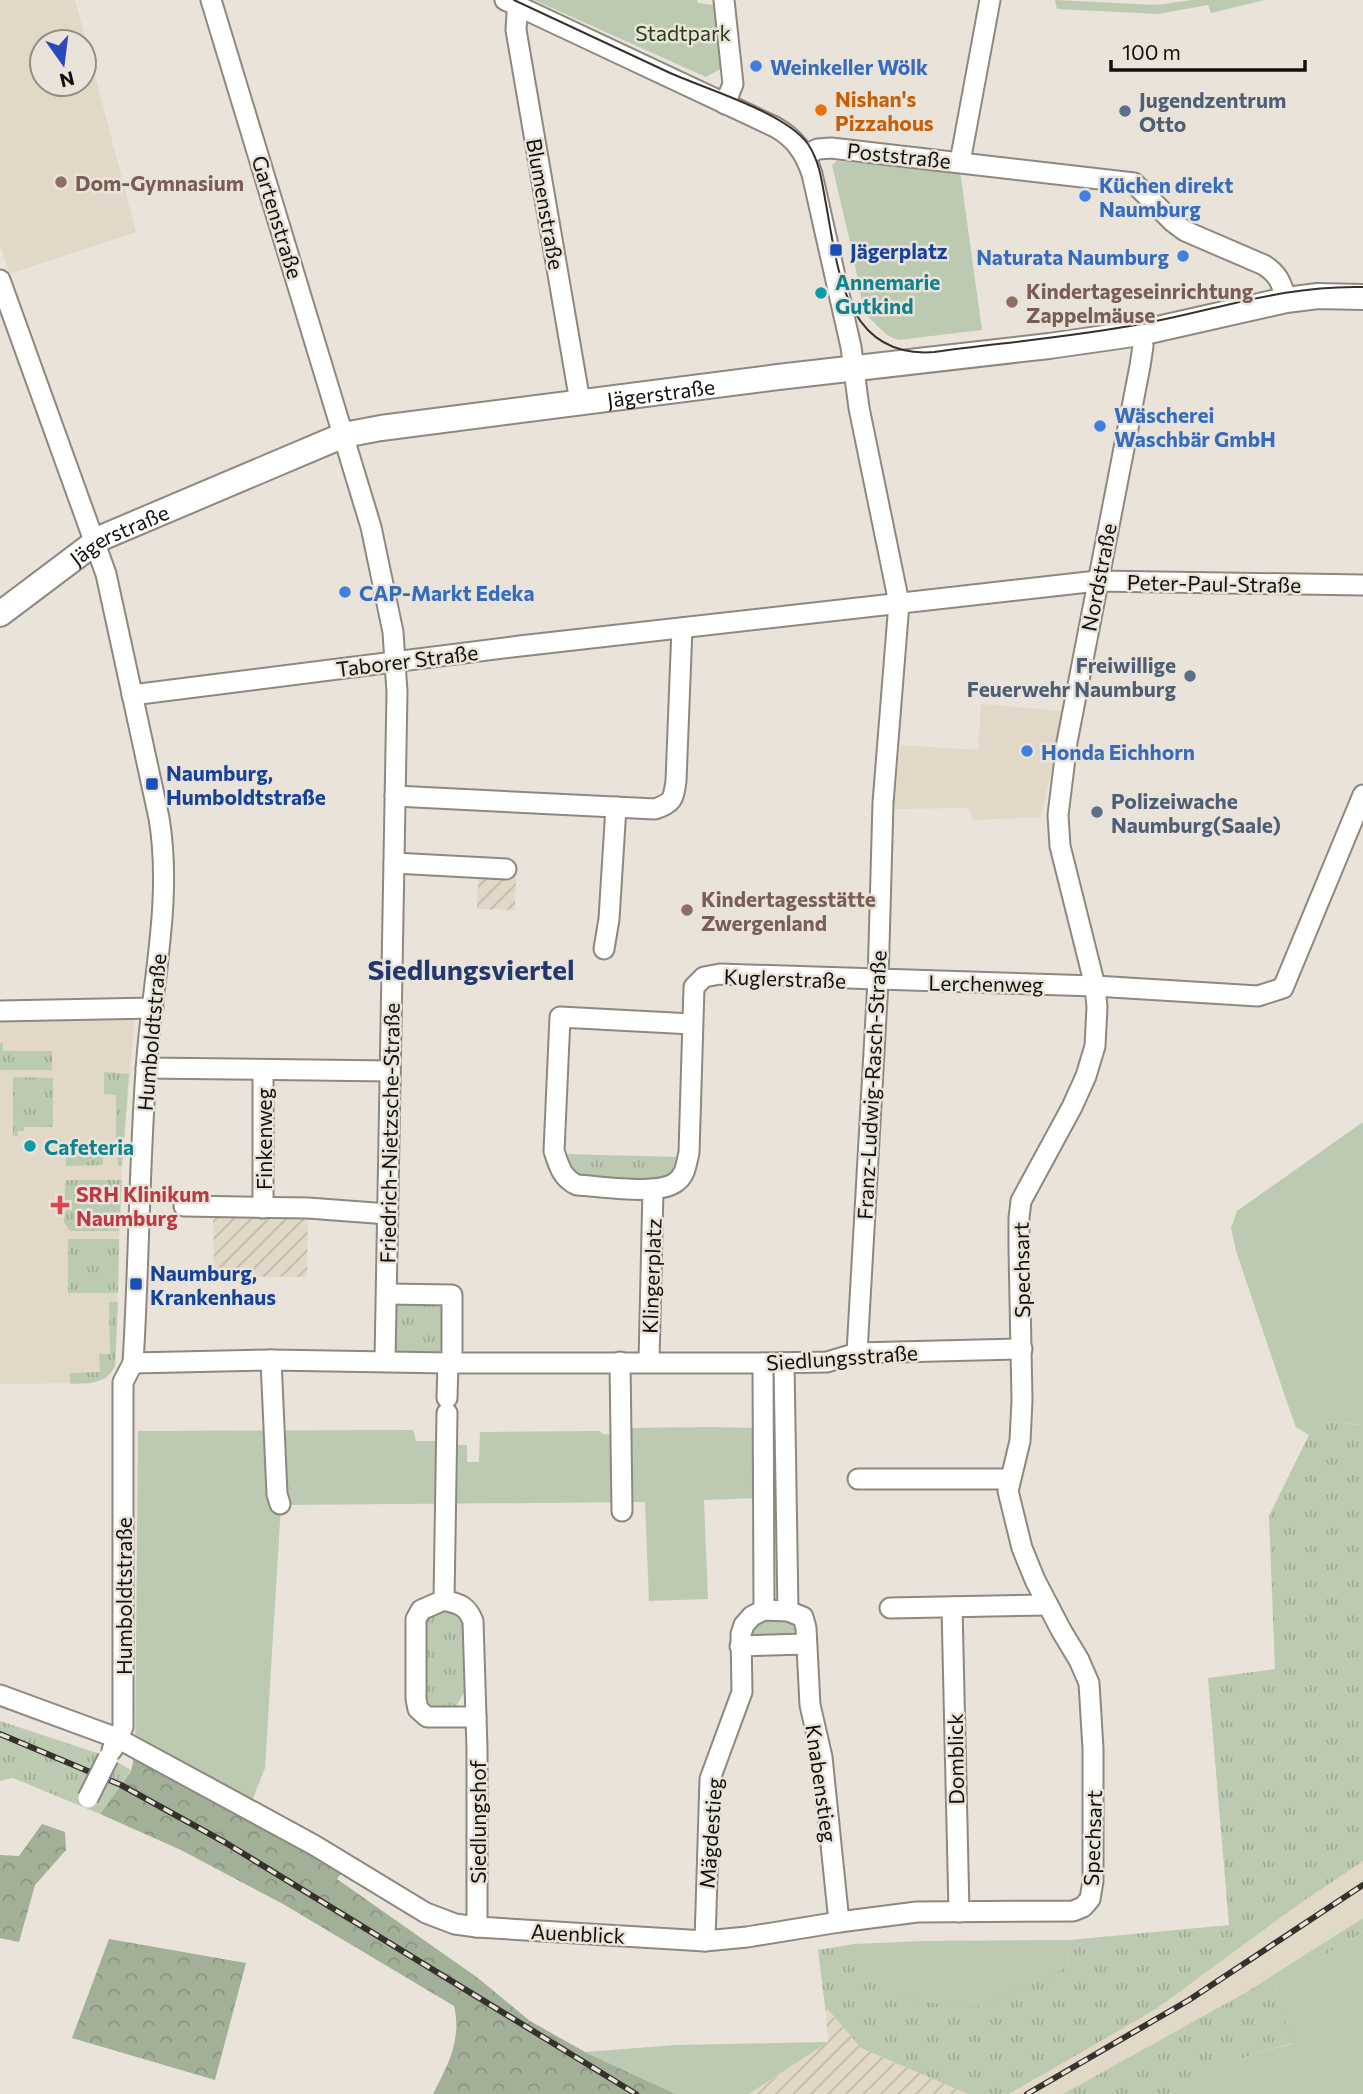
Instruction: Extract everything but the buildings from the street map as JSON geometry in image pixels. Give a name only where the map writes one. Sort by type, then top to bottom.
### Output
[{"type":"main road","name":"Jägerstraße","points":[[0,614],[94,542],[344,435],[580,402],[996,353],[1140,333],[1286,300],[1318,296],[1363,297]]},
{"type":"street","name":"Gartenstraße","points":[[211,0],[344,435]]},
{"type":"street","points":[[724,0],[733,84],[725,104]]},
{"type":"street","points":[[960,162],[990,0]]},
{"type":"street","points":[[512,3],[784,133],[804,155]]},
{"type":"street","name":"Blumenstraße","points":[[512,3],[517,14],[516,30],[580,402]]},
{"type":"street","name":"Poststraße","points":[[804,155],[818,149],[831,148],[1133,183],[1185,231],[1264,265],[1274,272],[1283,285],[1286,300]]},
{"type":"street","name":"Franz-Ludwig-Rasch-Straße","points":[[804,155],[814,181],[851,347],[899,603],[883,803],[878,981],[857,1353]]},
{"type":"street","name":"Humboldtstraße","points":[[0,280],[106,574],[164,850],[164,893],[146,1068],[133,1363],[123,1382],[122,1727],[117,1738]]},
{"type":"street","name":"Nordstraße","points":[[1095,986],[1060,846],[1058,815],[1066,742],[1139,371],[1143,346],[1140,333]]},
{"type":"street","name":"Friedrich-Nietzsche-Straße","points":[[344,435],[374,538],[396,661],[385,1361]]},
{"type":"street","name":"Peter-Paul-Straße","points":[[899,603],[1097,581],[1363,585]]},
{"type":"street","name":"Taborer Straße","points":[[132,695],[396,661],[899,603]]},
{"type":"street","points":[[395,796],[655,809],[674,799],[682,628]]},
{"type":"street","points":[[1095,986],[1258,996],[1283,988],[1363,795]]},
{"type":"street","points":[[604,949],[609,919],[616,807]]},
{"type":"street","points":[[394,863],[506,869]]},
{"type":"street","name":"Kuglerstraße","points":[[689,1153],[694,987],[704,977],[720,974],[878,981]]},
{"type":"street","name":"Lerchenweg","points":[[878,981],[1095,986]]},
{"type":"street","name":"Spechsart","points":[[1083,1907],[1090,1899],[1093,1881],[1093,1749],[1089,1684],[1022,1549],[1008,1491],[1020,1441],[1023,1400],[1018,1218],[1021,1201],[1086,1076],[1095,1046],[1095,986]]},
{"type":"street","points":[[0,1011],[153,1008]]},
{"type":"street","name":"Klingerplatz","points":[[689,1153],[685,1172],[676,1182],[667,1187],[653,1189],[577,1185],[568,1181],[559,1168],[554,1150],[561,1017],[692,1024]]},
{"type":"street","points":[[146,1068],[390,1072]]},
{"type":"street","name":"Finkenweg","points":[[263,1070],[263,1208]]},
{"type":"street","name":"Klingerplatz","points":[[649,1362],[653,1189]]},
{"type":"street","name":"Finkenweg","points":[[184,1206],[309,1208],[388,1214]]},
{"type":"street","points":[[387,1294],[452,1295],[452,1355],[448,1363],[444,1600],[421,1610],[416,1619],[418,1709],[427,1717],[476,1717]]},
{"type":"street","name":"Siedlungsstraße","points":[[133,1363],[271,1360],[784,1363],[827,1362],[857,1353],[1022,1349]]},
{"type":"street","points":[[271,1360],[277,1494],[280,1504]]},
{"type":"street","points":[[620,1362],[622,1511]]},
{"type":"street","points":[[740,1646],[806,1644],[803,1617],[788,1611],[764,1610],[763,1363]]},
{"type":"street","points":[[784,1363],[788,1611]]},
{"type":"street","points":[[858,1478],[1010,1479]]},
{"type":"street","name":"Siedlungshof","points":[[444,1600],[461,1604],[473,1621],[477,1927]]},
{"type":"street","points":[[890,1608],[1048,1605]]},
{"type":"street","name":"Domblick","points":[[952,1607],[959,1912]]},
{"type":"street","name":"Mägdestieg","points":[[705,1941],[710,1779],[743,1692],[740,1646],[744,1625],[752,1616],[764,1610]]},
{"type":"street","name":"Knabenstieg","points":[[806,1644],[810,1705],[822,1757],[839,1922]]},
{"type":"street","name":"Auenblick","points":[[0,1695],[117,1738],[314,1845],[426,1913],[455,1924],[705,1941],[917,1912],[1050,1913],[1073,1911],[1083,1907]]},
{"type":"street","points":[[88,1798],[117,1738]]},
{"type":"shaded area","name":"Dom-Gymnasium","points":[[0,0],[75,0],[82,28],[28,28],[28,98],[98,98],[98,87],[136,232],[9,274],[0,245]]},
{"type":"shaded area","points":[[981,704],[1064,711],[1041,817],[973,820],[968,808],[894,809],[900,745],[978,750]]},
{"type":"shaded area","points":[[478,874],[516,875],[515,910],[477,909]]},
{"type":"shaded area","name":"SRH Klinikum Naumburg","points":[[135,1014],[122,1166],[115,1366],[105,1379],[91,1383],[0,1384],[0,1018]]},
{"type":"shaded area","points":[[213,1207],[308,1208],[307,1277],[214,1276]]},
{"type":"shaded area","points":[[1363,1861],[1363,1918],[1245,1993],[1063,2094],[1009,2094],[1025,2086]]},
{"type":"shaded area","points":[[825,2006],[861,2048],[968,2094],[750,2094],[828,2042]]},
{"type":"green space","name":"Stadtpark","points":[[534,0],[697,0],[698,3],[713,5],[722,68],[706,77]]},
{"type":"green space","points":[[1055,0],[1156,5],[1192,0],[1265,0],[1211,13],[1208,5],[1158,14],[1057,9]]},
{"type":"green space","points":[[837,161],[960,171],[982,330],[898,340],[887,335],[864,313],[832,165]]},
{"type":"green space","points":[[0,1043],[3,1043],[3,1051],[52,1051],[52,1070],[0,1070]]},
{"type":"green space","points":[[104,1072],[129,1074],[122,1166],[118,1166],[117,1155],[103,1155],[103,1165],[66,1166],[66,1147],[116,1145],[116,1095],[104,1094]]},
{"type":"green space","points":[[13,1077],[53,1078],[53,1127],[24,1127],[24,1131],[18,1131],[18,1136],[13,1136]]},
{"type":"green space","points":[[1363,1122],[1363,1425],[1329,1422],[1309,1435],[1296,1427],[1236,1251],[1231,1228],[1237,1211]]},
{"type":"green space","points":[[561,1154],[683,1157],[682,1165],[665,1182],[578,1178]]},
{"type":"green space","points":[[67,1180],[122,1180],[119,1231],[70,1231],[64,1222]]},
{"type":"green space","points":[[68,1239],[119,1239],[118,1293],[68,1293]]},
{"type":"green space","points":[[395,1297],[449,1298],[448,1352],[394,1351]]},
{"type":"green space","points":[[109,1302],[118,1302],[115,1366],[101,1380],[70,1384],[70,1373],[100,1372],[99,1354],[110,1354]]},
{"type":"green space","points":[[1329,1422],[1363,1425],[1363,1861],[1299,1904],[1156,2009],[1009,2094],[968,2094],[861,2048],[825,2006],[818,1950],[854,1944],[870,1972],[893,1993],[1067,1967],[1070,1940],[1229,1925],[1208,1678],[1275,1669],[1269,1516],[1309,1435]]},
{"type":"green space","points":[[626,1428],[756,1428],[756,1498],[704,1500],[708,1599],[649,1601],[645,1502],[281,1505],[265,1768],[250,1806],[135,1753],[138,1431],[413,1430],[416,1441],[443,1441],[467,1445],[467,1462],[479,1462],[480,1432],[599,1431],[615,1435]]},
{"type":"green space","points":[[444,1611],[458,1616],[465,1627],[464,1693],[456,1706],[442,1709],[427,1700],[423,1670],[425,1623],[432,1615]]},
{"type":"green space","points":[[794,1616],[799,1636],[755,1636],[752,1633],[754,1619]]},
{"type":"green space","points":[[0,1721],[109,1757],[131,1770],[100,1814],[13,1778],[0,1781]]},
{"type":"green space","points":[[135,1753],[349,1862],[337,1879],[478,1978],[530,2021],[585,2052],[676,2094],[433,2094],[455,2041],[454,2006],[283,1904],[181,1850],[100,1814],[131,1771]]},
{"type":"green space","points":[[42,1824],[65,1832],[66,1850],[35,1885],[19,1942],[0,1938],[0,1855],[19,1856]]},
{"type":"green space","points":[[1363,1918],[1363,1932],[1274,1986],[1293,2043],[1255,2053],[1169,2094],[1063,2094],[1245,1993]]},
{"type":"green space","points":[[1363,1932],[1363,2094],[1169,2094],[1255,2053],[1292,2044],[1274,1986]]},
{"type":"green space","points":[[109,1939],[246,1963],[215,2080],[72,2038]]},
{"type":"green space","points":[[1070,1940],[1067,1967],[991,2004],[967,2008],[926,2002],[893,1993],[870,1972],[854,1944],[924,1941]]},
{"type":"green space","points":[[828,2042],[749,2094],[676,2094],[585,2052],[676,2045]]},
{"type":"tram line","points":[[514,0],[668,72],[743,102],[797,132],[808,144],[818,165],[835,256],[851,305],[864,326],[881,341],[904,350],[934,352],[1086,333],[1136,325],[1276,294],[1333,287],[1363,287]]},
{"type":"railway","points":[[0,1734],[121,1785],[226,1843],[636,2094]]},
{"type":"railway","points":[[1027,2094],[1189,2000],[1363,1885]]},
{"type":"place","name":"Weinkeller Wölk","points":[[756,66]]},
{"type":"place","name":"Nishan's Pizzahous","points":[[821,110]]},
{"type":"place","name":"Jugendzentrum Otto","points":[[1125,111]]},
{"type":"place","name":"Dom-Gymnasium","points":[[61,182]]},
{"type":"place","name":"Küchen direkt Naumburg","points":[[1085,196]]},
{"type":"place","name":"Jägerplatz","points":[[836,250]]},
{"type":"place","name":"Naturata Naumburg","points":[[1183,256]]},
{"type":"place","name":"Annemarie Gutkind","points":[[821,293]]},
{"type":"place","name":"Kindertageseinrichtung Zappelmäuse","points":[[1012,302]]},
{"type":"place","name":"Wäscherei Waschbär GmbH","points":[[1100,426]]},
{"type":"place","name":"CAP-Markt Edeka","points":[[345,592]]},
{"type":"place","name":"Freiwillige Feuerwehr Naumburg","points":[[1190,676]]},
{"type":"place","name":"Honda Eichhorn","points":[[1027,751]]},
{"type":"place","name":"Naumburg, Humboldtstraße","points":[[152,784]]},
{"type":"place","name":"Polizeiwache Naumburg(Saale)","points":[[1097,812]]},
{"type":"place","name":"Kindertagesstätte Zwergenland","points":[[687,910]]},
{"type":"place","name":"Cafeteria","points":[[30,1146]]},
{"type":"place","name":"SRH Klinikum Naumburg","points":[[60,1205]]},
{"type":"place","name":"Naumburg, Krankenhaus","points":[[136,1284]]},
{"type":"district","name":"Siedlungsviertel","points":[[471,969]]}]
